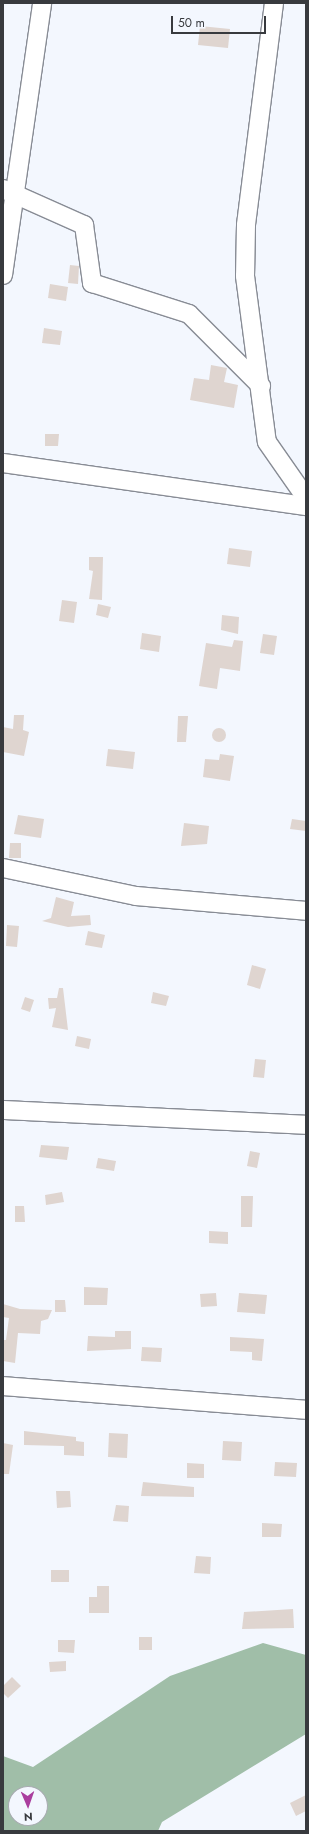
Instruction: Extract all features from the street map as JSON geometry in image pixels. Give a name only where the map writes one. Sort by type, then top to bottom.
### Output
[{"type":"street","points":[[3,275],[9,191],[42,3]]},
{"type":"street","points":[[274,3],[246,225],[245,276],[261,386],[267,442],[306,498]]},
{"type":"street","points":[[9,191],[84,225],[92,284],[189,314],[261,386]]},
{"type":"street","points":[[3,463],[306,506]]},
{"type":"street","points":[[3,868],[136,896],[306,912]]},
{"type":"street","points":[[3,1110],[306,1125]]},
{"type":"street","points":[[3,1386],[306,1410]]},
{"type":"green space","points":[[263,1643],[306,1655],[306,1734],[162,1822],[158,1831],[3,1831],[3,1756],[33,1767],[170,1676]]},
{"type":"building","points":[[200,26],[230,29],[228,48],[198,45]]},
{"type":"building","points":[[70,265],[79,266],[78,284],[68,283]]},
{"type":"building","points":[[50,284],[68,287],[66,301],[48,298]]},
{"type":"building","points":[[44,328],[62,331],[60,345],[42,343]]},
{"type":"building","points":[[211,365],[227,368],[224,382],[238,385],[234,408],[190,400],[194,378],[209,380]]},
{"type":"building","points":[[45,434],[59,434],[58,446],[45,446]]},
{"type":"building","points":[[229,548],[252,551],[250,567],[227,564]]},
{"type":"building","points":[[89,557],[103,557],[102,600],[89,599],[93,571],[89,570]]},
{"type":"building","points":[[62,600],[77,602],[74,623],[59,621]]},
{"type":"building","points":[[98,604],[111,607],[108,618],[96,615]]},
{"type":"building","points":[[222,615],[239,617],[238,634],[221,630]]},
{"type":"building","points":[[142,633],[161,636],[159,652],[140,649]]},
{"type":"building","points":[[263,634],[277,636],[274,655],[260,653]]},
{"type":"building","points":[[234,640],[243,641],[240,671],[220,668],[217,689],[199,686],[206,643],[232,647]]},
{"type":"building","points":[[14,715],[24,715],[23,730],[29,732],[24,756],[3,752],[3,727],[13,729]]},
{"type":"building","points":[[178,716],[188,716],[186,742],[177,742]]},
{"type":"building","points":[[216,728],[222,728],[226,732],[226,738],[222,742],[216,742],[212,738],[212,732]]},
{"type":"building","points":[[108,749],[135,752],[133,769],[106,766]]},
{"type":"building","points":[[220,754],[234,756],[230,781],[203,777],[205,759],[219,760]]},
{"type":"building","points":[[18,815],[44,819],[41,838],[14,834]]},
{"type":"building","points":[[292,819],[306,821],[306,831],[290,829]]},
{"type":"building","points":[[184,823],[209,826],[207,844],[181,846]]},
{"type":"building","points":[[10,843],[21,843],[21,858],[9,858]]},
{"type":"building","points":[[56,897],[74,902],[71,916],[90,915],[91,925],[68,927],[42,921],[51,918]]},
{"type":"building","points":[[7,925],[19,926],[17,947],[6,946]]},
{"type":"building","points":[[88,931],[105,935],[102,948],[85,945]]},
{"type":"building","points":[[252,965],[266,969],[260,989],[247,985]]},
{"type":"building","points":[[59,988],[63,988],[68,1030],[52,1027],[56,1008],[49,1009],[48,998],[57,998]]},
{"type":"building","points":[[153,992],[169,996],[166,1006],[151,1003]]},
{"type":"building","points":[[25,997],[34,1000],[30,1012],[21,1009]]},
{"type":"building","points":[[77,1036],[91,1039],[89,1049],[75,1046]]},
{"type":"building","points":[[255,1059],[266,1060],[264,1078],[253,1077]]},
{"type":"building","points":[[41,1145],[69,1147],[67,1160],[39,1157]]},
{"type":"building","points":[[250,1151],[260,1153],[257,1168],[247,1166]]},
{"type":"building","points":[[98,1158],[116,1161],[114,1171],[96,1168]]},
{"type":"building","points":[[62,1192],[64,1202],[46,1205],[45,1195]]},
{"type":"building","points":[[241,1196],[253,1196],[252,1227],[241,1227]]},
{"type":"building","points":[[15,1206],[24,1206],[25,1222],[15,1222]]},
{"type":"building","points":[[209,1231],[228,1232],[228,1244],[209,1243]]},
{"type":"building","points":[[84,1287],[108,1288],[107,1305],[84,1305]]},
{"type":"building","points":[[216,1293],[217,1306],[201,1307],[200,1294]]},
{"type":"building","points":[[239,1293],[267,1295],[265,1314],[237,1312]]},
{"type":"building","points":[[55,1300],[65,1300],[66,1312],[55,1312]]},
{"type":"building","points":[[3,1304],[20,1309],[52,1310],[48,1319],[41,1321],[40,1334],[18,1333],[15,1363],[3,1361],[3,1340],[6,1340],[9,1318],[3,1317]]},
{"type":"building","points":[[115,1331],[131,1331],[131,1349],[87,1351],[88,1336],[115,1337]]},
{"type":"building","points":[[230,1337],[264,1339],[262,1361],[252,1360],[252,1352],[230,1351]]},
{"type":"building","points":[[142,1347],[162,1348],[161,1362],[141,1361]]},
{"type":"building","points":[[24,1431],[76,1437],[76,1441],[84,1442],[84,1456],[64,1455],[64,1446],[24,1445]]},
{"type":"building","points":[[109,1433],[128,1434],[127,1458],[108,1457]]},
{"type":"building","points":[[223,1441],[242,1442],[241,1461],[222,1460]]},
{"type":"building","points":[[3,1443],[13,1445],[9,1474],[3,1474]]},
{"type":"building","points":[[275,1462],[297,1463],[296,1477],[274,1476]]},
{"type":"building","points":[[187,1463],[204,1464],[204,1478],[187,1478]]},
{"type":"building","points":[[143,1482],[194,1487],[194,1497],[141,1496]]},
{"type":"building","points":[[56,1491],[70,1491],[71,1507],[57,1508]]},
{"type":"building","points":[[116,1505],[129,1506],[128,1522],[113,1521]]},
{"type":"building","points":[[262,1523],[282,1524],[281,1537],[262,1537]]},
{"type":"building","points":[[196,1556],[211,1557],[210,1574],[194,1573]]},
{"type":"building","points":[[51,1570],[69,1570],[69,1582],[51,1582]]},
{"type":"building","points":[[97,1586],[109,1586],[109,1613],[89,1613],[89,1597],[97,1597]]},
{"type":"building","points":[[293,1609],[294,1628],[242,1629],[244,1612]]},
{"type":"building","points":[[139,1637],[152,1637],[152,1650],[139,1650]]},
{"type":"building","points":[[58,1640],[75,1640],[74,1653],[58,1652]]},
{"type":"building","points":[[66,1661],[66,1671],[50,1672],[49,1662]]},
{"type":"building","points":[[12,1677],[21,1686],[8,1698],[3,1693],[3,1686]]},
{"type":"building","points":[[306,1795],[306,1811],[296,1816],[290,1803]]}]
